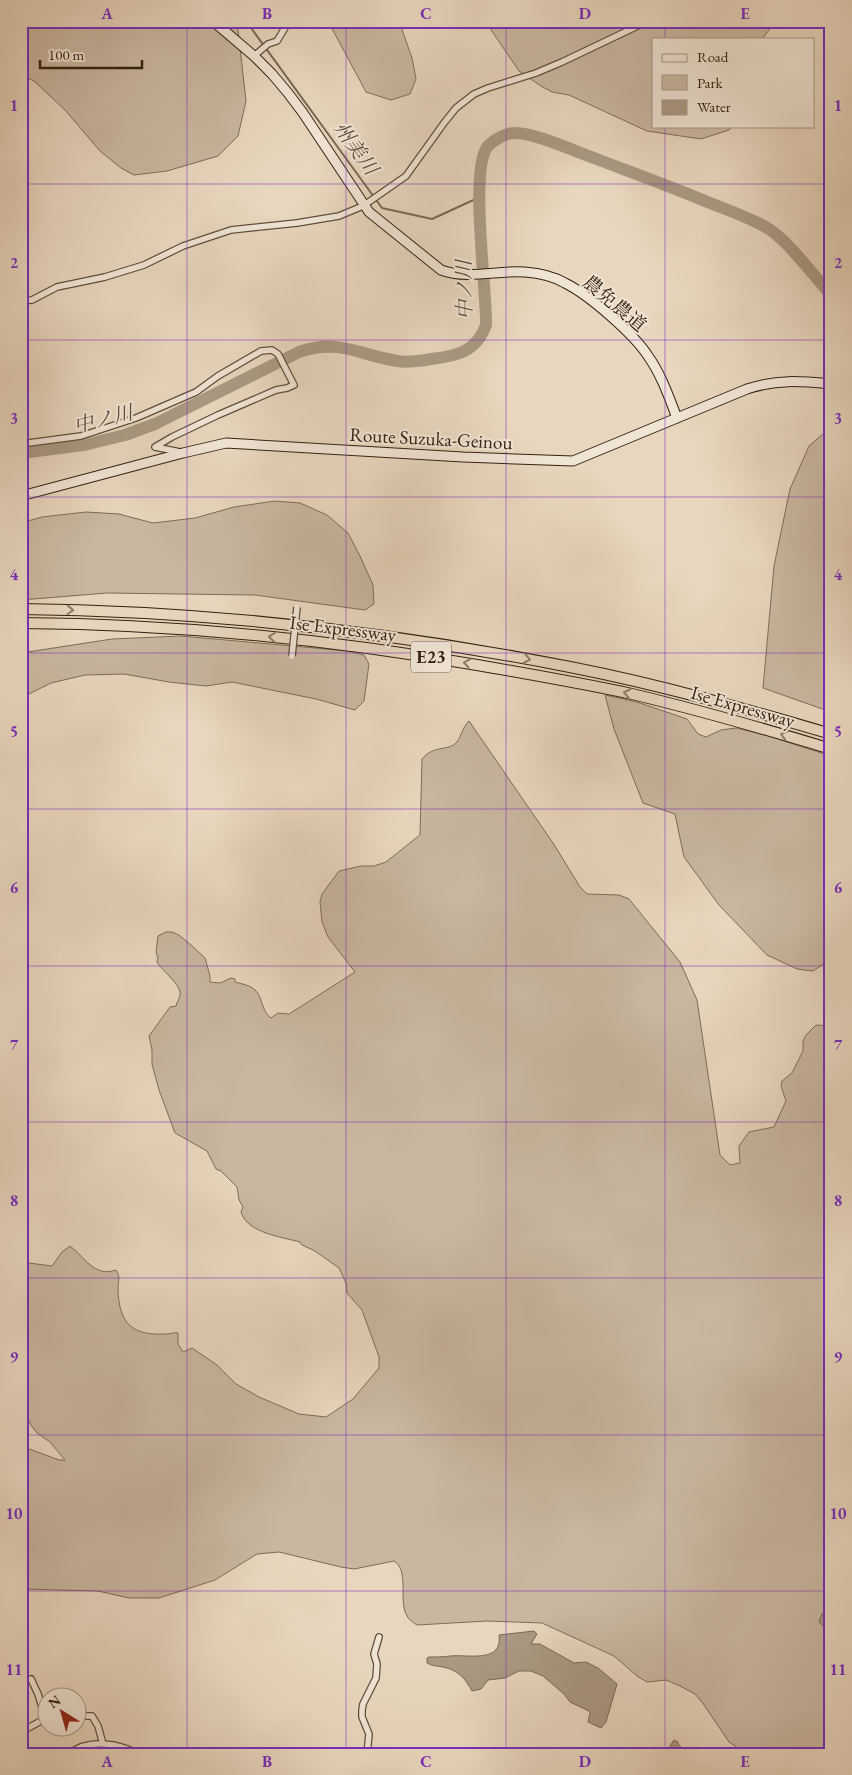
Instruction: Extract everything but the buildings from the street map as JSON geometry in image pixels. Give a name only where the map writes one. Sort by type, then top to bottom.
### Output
[{"type":"highway","name":"Ise Expressway","points":[[21,609],[148,613],[266,622],[372,634],[478,650],[576,668],[656,686],[831,734]]},
{"type":"highway","name":"Ise Expressway","points":[[21,623],[152,627],[209,631],[320,642],[422,656],[630,694],[687,708],[831,749]]},
{"type":"main road","name":"農免農道","points":[[213,21],[272,74],[303,113],[366,203],[369,212],[441,270],[473,275],[524,272],[552,277],[565,282],[583,294],[641,345],[658,372],[677,418]]},
{"type":"main road","name":"Route Suzuka-Geinou","points":[[21,496],[226,443],[573,461],[767,382],[794,381],[831,384]]},
{"type":"street","points":[[254,56],[268,44],[277,41],[289,21]]},
{"type":"street","points":[[21,301],[32,300],[56,287],[106,277],[137,267],[183,246],[231,230],[297,223],[339,216],[366,203],[406,176],[456,108],[474,94],[536,73],[648,21]]},
{"type":"street","points":[[22,444],[81,436],[136,418],[196,392],[218,376],[261,351],[272,350],[278,354],[294,385],[276,390],[218,415],[172,436],[155,447],[182,453]]},
{"type":"street","points":[[292,656],[297,607]]},
{"type":"street","points":[[828,769],[831,760]]},
{"type":"street","points":[[367,1754],[369,1734],[362,1717],[362,1710],[376,1678],[377,1664],[374,1654],[380,1637]]},
{"type":"street","points":[[31,1679],[38,1694]]},
{"type":"street","points":[[88,1716],[92,1716],[98,1726],[103,1744]]},
{"type":"street","points":[[21,1732],[38,1722]]},
{"type":"street","points":[[69,1754],[84,1746],[103,1744],[126,1747],[139,1754]]},
{"type":"street","points":[[114,1744],[114,1754]]},
{"type":"street","points":[[21,1749],[26,1754]]},
{"type":"green space","points":[[21,21],[237,21],[246,101],[238,136],[218,156],[167,171],[134,175],[121,168],[100,151],[65,110],[34,81],[21,75]]},
{"type":"green space","points":[[328,21],[399,21],[412,58],[416,79],[410,94],[391,100],[366,92]]},
{"type":"green space","points":[[485,21],[776,21],[763,38],[652,38],[652,128],[731,128],[701,139],[647,131],[569,95],[552,92],[519,71]]},
{"type":"green space","points":[[831,427],[831,712],[763,688],[774,566],[790,489],[809,446]]},
{"type":"green space","points":[[275,501],[300,503],[327,515],[348,533],[373,585],[374,604],[365,610],[255,595],[107,593],[21,600],[21,523],[42,517],[86,512],[119,514],[153,523],[195,518],[234,507]]},
{"type":"green space","points":[[181,636],[348,651],[364,655],[369,664],[364,701],[355,710],[316,699],[232,682],[206,686],[124,674],[85,675],[51,683],[21,698],[21,653],[112,639]]},
{"type":"green space","points":[[605,695],[637,702],[687,719],[698,734],[706,737],[721,730],[736,728],[831,756],[831,959],[813,971],[797,969],[767,955],[719,905],[684,857],[675,814],[643,803],[614,729]]},
{"type":"green space","points":[[469,721],[555,846],[580,887],[587,894],[619,895],[629,899],[680,962],[697,1000],[720,1155],[730,1165],[740,1163],[739,1146],[749,1132],[774,1127],[786,1101],[781,1086],[782,1081],[792,1073],[803,1051],[803,1041],[806,1035],[816,1025],[831,1026],[831,1754],[747,1754],[729,1742],[695,1694],[666,1680],[647,1682],[614,1656],[542,1623],[487,1621],[417,1625],[406,1614],[403,1601],[403,1578],[399,1565],[394,1561],[354,1569],[279,1552],[257,1554],[215,1580],[159,1598],[129,1598],[98,1591],[21,1589],[21,1446],[59,1460],[65,1460],[50,1442],[37,1433],[21,1406],[21,1262],[52,1266],[62,1252],[70,1246],[95,1269],[108,1272],[116,1270],[119,1277],[118,1289],[121,1311],[125,1319],[136,1330],[155,1334],[178,1333],[178,1344],[183,1352],[192,1348],[217,1365],[236,1384],[259,1397],[299,1414],[326,1417],[353,1399],[379,1368],[379,1357],[362,1310],[347,1293],[346,1283],[339,1268],[300,1242],[266,1233],[250,1225],[241,1212],[243,1207],[239,1200],[237,1187],[221,1171],[216,1169],[207,1151],[175,1133],[159,1090],[152,1064],[149,1036],[170,1007],[176,1006],[180,995],[178,987],[157,962],[158,936],[166,932],[172,932],[191,945],[205,958],[210,982],[220,983],[231,978],[235,979],[235,982],[253,988],[258,993],[265,1012],[271,1018],[278,1013],[289,1014],[355,972],[328,937],[322,922],[320,902],[322,894],[339,871],[361,866],[374,866],[386,862],[420,835],[422,759],[432,751],[450,747],[457,742]]},
{"type":"water","points":[[828,1611],[831,1612],[831,1657],[829,1652],[829,1632],[819,1622],[822,1614]]},
{"type":"water","points":[[534,1631],[537,1634],[531,1644],[540,1644],[574,1663],[586,1662],[598,1668],[617,1684],[606,1722],[601,1728],[588,1722],[589,1711],[570,1702],[564,1694],[543,1676],[531,1671],[519,1671],[505,1678],[488,1680],[481,1689],[472,1691],[464,1678],[457,1672],[427,1663],[427,1658],[429,1657],[482,1656],[490,1654],[499,1644],[499,1635]]},
{"type":"water","points":[[674,1740],[683,1749],[686,1748],[689,1754],[669,1754],[668,1749]]},
{"type":"waterway","name":"州美川","points":[[246,21],[382,208],[432,219],[480,197]]},
{"type":"waterway","name":"中ノ川","points":[[21,453],[84,445],[125,435],[155,424],[299,352],[313,348],[338,347],[405,362],[449,356],[471,347],[482,334],[486,325],[479,203],[482,159],[491,143],[512,133],[533,136],[554,143],[755,221],[785,242],[831,295]]}]
